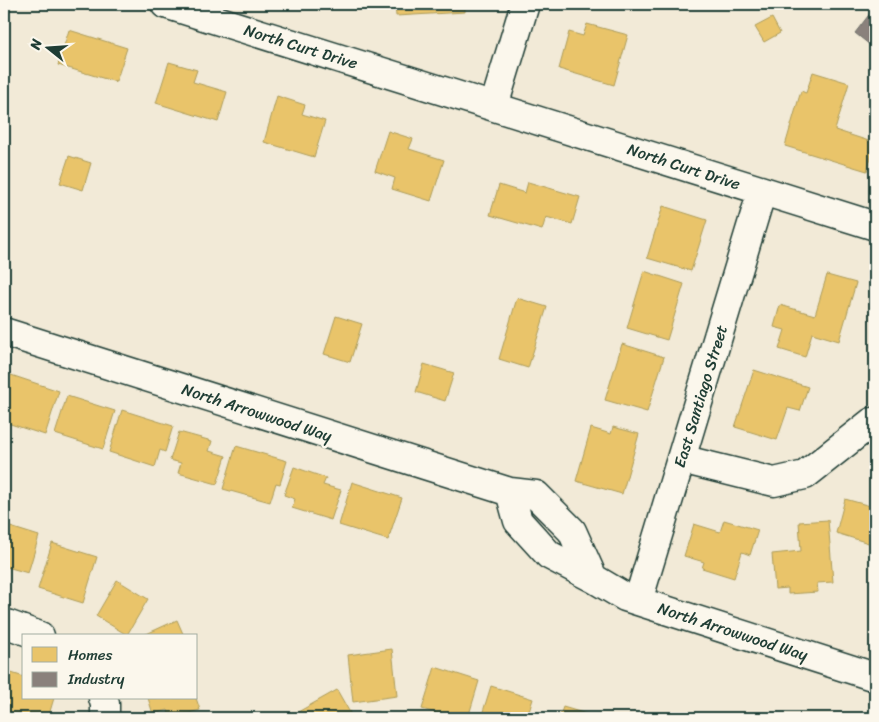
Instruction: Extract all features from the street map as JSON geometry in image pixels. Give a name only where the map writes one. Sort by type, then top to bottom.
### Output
[{"type":"street","name":"North Curt Drive","points":[[165,4],[875,226]]},
{"type":"street","points":[[494,106],[525,4]]},
{"type":"street","name":"East Santiago Street","points":[[638,601],[762,191]]},
{"type":"street","name":"North Arrowwood Way","points":[[4,332],[510,492],[518,521],[549,555],[594,578],[625,597],[875,677]]},
{"type":"street","points":[[681,459],[774,482],[805,475],[872,422]]},
{"type":"street","points":[[4,623],[34,634]]},
{"type":"street","points":[[103,700],[105,704],[105,718]]},
{"type":"building: Homes","points":[[395,4],[465,4],[465,12],[396,16]]},
{"type":"building: Homes","points":[[772,18],[780,33],[764,42],[755,27]]},
{"type":"building: Homes","points":[[587,24],[628,35],[614,85],[559,69],[569,32],[583,36]]},
{"type":"building: Homes","points":[[69,30],[127,48],[116,82],[58,65]]},
{"type":"building: Homes","points":[[169,62],[197,70],[193,82],[227,92],[218,122],[156,103]]},
{"type":"building: Homes","points":[[813,72],[849,83],[835,130],[875,143],[867,171],[785,146],[801,91],[806,93]]},
{"type":"building: Homes","points":[[277,96],[305,105],[302,114],[325,121],[314,157],[264,142]]},
{"type":"building: Homes","points":[[388,131],[413,139],[409,149],[444,160],[431,201],[392,189],[395,178],[375,171]]},
{"type":"building: Homes","points":[[69,156],[91,163],[83,190],[60,183]]},
{"type":"building: Homes","points":[[528,182],[580,197],[572,224],[546,217],[542,230],[490,215],[499,185],[525,193]]},
{"type":"building: Homes","points":[[663,206],[707,220],[691,271],[647,258]]},
{"type":"building: Homes","points":[[644,271],[684,284],[667,340],[627,328]]},
{"type":"building: Homes","points":[[827,275],[856,283],[839,341],[812,333],[805,357],[779,349],[785,330],[774,327],[780,305],[815,315]]},
{"type":"building: Homes","points":[[517,298],[547,307],[528,368],[499,359]]},
{"type":"building: Homes","points":[[336,316],[362,324],[350,362],[324,354]]},
{"type":"building: Homes","points":[[622,344],[664,357],[647,412],[605,400]]},
{"type":"building: Homes","points":[[424,364],[454,373],[445,401],[416,392]]},
{"type":"building: Homes","points":[[754,370],[808,387],[800,411],[788,408],[777,440],[735,427]]},
{"type":"building: Homes","points":[[8,374],[59,391],[45,435],[4,422],[4,388]]},
{"type":"building: Homes","points":[[67,396],[115,411],[103,449],[55,434]]},
{"type":"building: Homes","points":[[122,410],[173,426],[165,452],[160,450],[155,467],[109,452]]},
{"type":"building: Homes","points":[[613,427],[639,434],[622,494],[576,481],[591,428],[611,434]]},
{"type":"building: Homes","points":[[179,432],[212,441],[209,451],[226,456],[217,484],[178,473],[181,463],[170,460]]},
{"type":"building: Homes","points":[[236,446],[287,461],[280,484],[276,483],[270,502],[223,489]]},
{"type":"building: Homes","points":[[294,467],[326,478],[323,485],[341,490],[331,520],[292,508],[295,499],[284,495]]},
{"type":"building: Homes","points":[[352,482],[402,498],[388,540],[339,525]]},
{"type":"building: Homes","points":[[845,499],[874,507],[875,504],[875,545],[836,533]]},
{"type":"building: Homes","points":[[724,520],[758,530],[750,555],[742,552],[734,578],[702,568],[704,562],[684,556],[694,524],[720,532]]},
{"type":"building: Homes","points":[[828,520],[833,582],[817,583],[818,592],[788,594],[788,588],[775,589],[772,554],[801,551],[799,522]]},
{"type":"building: Homes","points":[[4,525],[39,536],[28,573],[7,567],[4,579]]},
{"type":"building: Homes","points":[[52,543],[97,557],[83,603],[38,589]]},
{"type":"building: Homes","points":[[117,580],[148,599],[128,634],[96,616]]},
{"type":"building: Homes","points":[[177,620],[183,634],[146,634]]},
{"type":"building: Homes","points":[[392,649],[397,696],[353,702],[348,655]]},
{"type":"building: Homes","points":[[435,667],[479,681],[468,718],[454,718],[422,709]]},
{"type":"building: Homes","points":[[5,671],[22,676],[22,700],[53,700],[48,718],[20,718],[4,713]]},
{"type":"building: Homes","points":[[491,686],[533,699],[527,718],[481,718]]},
{"type":"building: Homes","points":[[337,690],[353,718],[301,718],[298,712]]},
{"type":"building: Homes","points":[[149,700],[197,700],[200,710],[170,718],[168,710],[153,714]]},
{"type":"building: Homes","points":[[563,707],[600,718],[559,718]]},
{"type":"building: Industry","points":[[875,7],[875,49],[855,33]]}]
